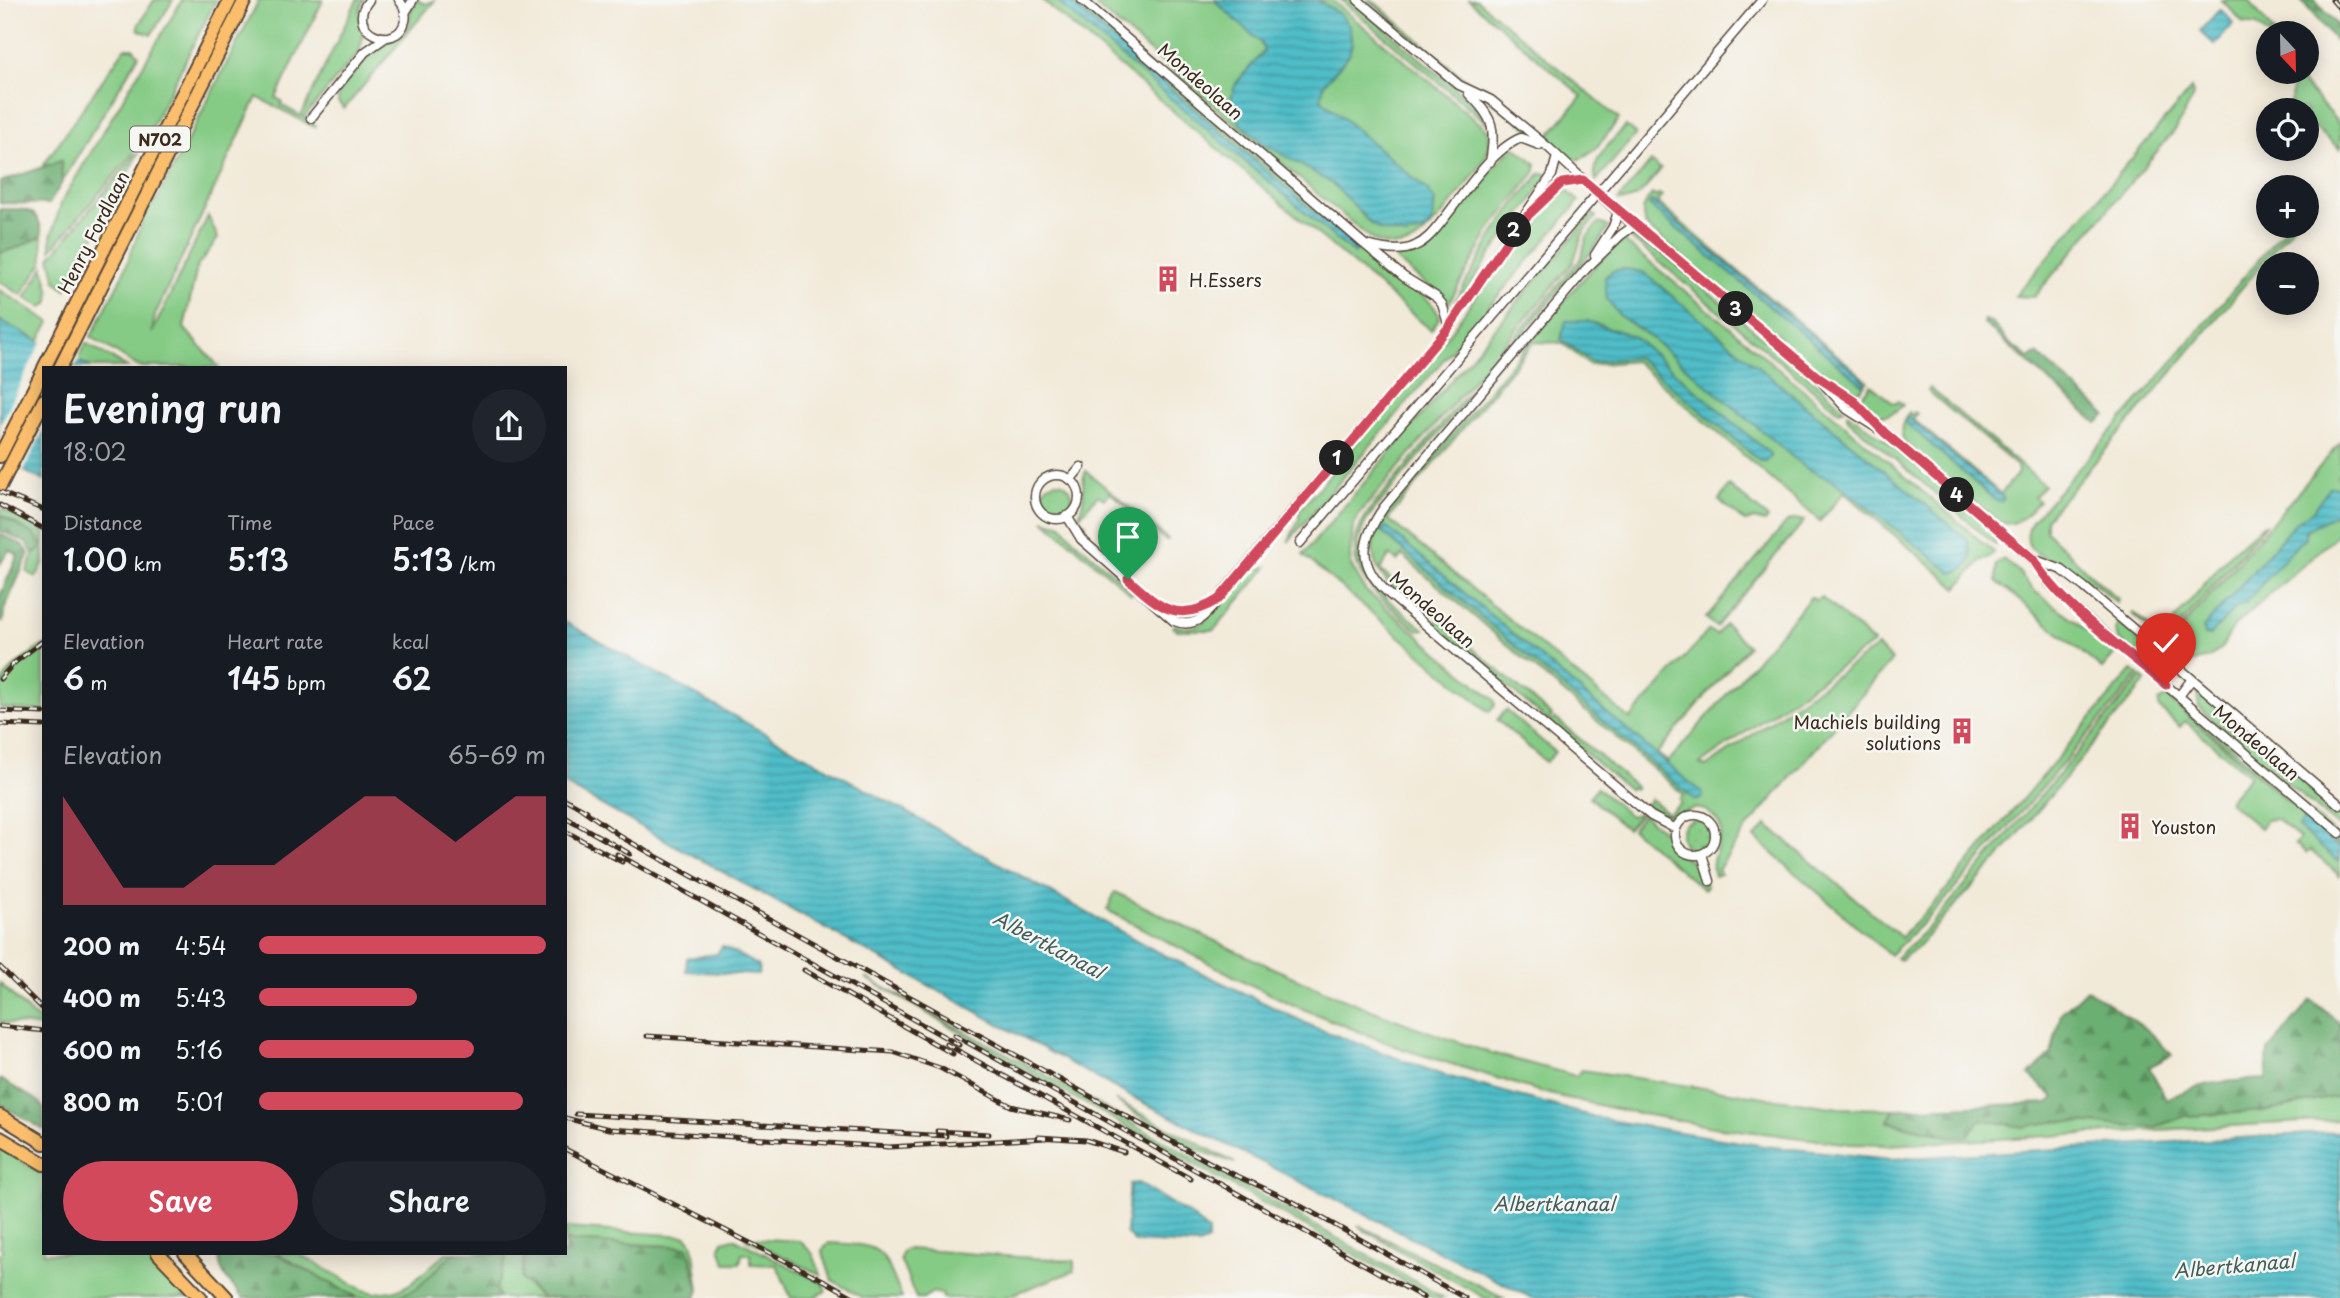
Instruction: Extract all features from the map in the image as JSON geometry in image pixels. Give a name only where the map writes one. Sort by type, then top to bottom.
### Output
[{"type":"main road","name":"Henry Fordlaan","points":[[45,366],[230,0]]},
{"type":"main road","name":"Henry Fordlaan","points":[[61,366],[245,0]]},
{"type":"main road","name":"Henry Fordlaan","points":[[0,456],[42,372]]},
{"type":"main road","points":[[0,486],[42,404]]},
{"type":"main road","points":[[0,1116],[42,1142]]},
{"type":"main road","points":[[0,1138],[42,1163]]},
{"type":"main road","points":[[160,1255],[201,1298]]},
{"type":"main road","points":[[187,1255],[227,1298]]},
{"type":"street","points":[[369,0],[363,9],[363,23],[368,31],[385,38]]},
{"type":"street","points":[[311,118],[365,52],[398,32],[405,20],[399,0]]},
{"type":"street","points":[[405,13],[413,0]]},
{"type":"street","name":"Mondeolaan","points":[[1082,0],[1364,244],[1404,277],[1435,296],[1442,304],[1449,327]]},
{"type":"street","name":"Mondeolaan","points":[[1358,0],[1459,85],[1491,100],[1549,148],[1618,212],[1819,378],[1854,401],[1885,433],[2033,559],[2049,583],[2069,603],[2340,833]]},
{"type":"street","points":[[1300,543],[1762,0]]},
{"type":"street","points":[[365,52],[368,31]]},
{"type":"street","points":[[1459,85],[1484,108],[1494,129],[1490,162]]},
{"type":"street","points":[[1364,244],[1385,250],[1413,248],[1429,237],[1490,162],[1510,144],[1521,138],[1549,148]]},
{"type":"street","points":[[1067,516],[1081,539],[1150,599],[1170,610],[1186,613],[1199,611],[1219,599],[1449,327],[1552,174],[1557,156]]},
{"type":"street","points":[[1517,226],[1562,183],[1583,180]]},
{"type":"street","points":[[1586,269],[1613,227],[1618,212]]},
{"type":"street","points":[[1586,269],[1635,225]]},
{"type":"street","name":"Mondeolaan","points":[[1586,269],[1384,507],[1368,531],[1366,552],[1371,573],[1388,593],[1651,816],[1676,829]]},
{"type":"street","points":[[1071,480],[1082,467]]},
{"type":"street","points":[[1060,475],[1071,480],[1078,490],[1076,509],[1067,516],[1055,519],[1045,515],[1038,508],[1035,493],[1039,485],[1051,476],[1060,475]]},
{"type":"street","name":"Mondeolaan","points":[[2033,559],[2062,570],[2073,578],[2340,805]]},
{"type":"street","points":[[2179,696],[2192,679]]},
{"type":"street","points":[[1699,815],[1710,820],[1716,836],[1711,847],[1702,854],[1691,855],[1681,849],[1675,840],[1676,829],[1688,816],[1699,815]]},
{"type":"street","points":[[1702,854],[1710,881]]},
{"type":"green space","points":[[154,0],[173,0],[151,35],[139,30],[138,26]]},
{"type":"green space","points":[[182,0],[216,0],[146,138],[51,250],[51,237],[62,201]]},
{"type":"green space","points":[[259,0],[323,0],[276,98],[282,101],[281,105],[301,116],[357,0],[364,0],[360,11],[363,32],[359,52],[304,117],[316,126],[257,97],[155,315],[152,333],[208,216],[218,238],[197,267],[184,328],[218,366],[137,366],[91,337],[123,274],[147,209],[158,198]]},
{"type":"green space","points":[[417,0],[425,4],[435,0],[344,109],[338,102],[339,90],[377,46],[403,33],[409,25],[411,11]]},
{"type":"green space","points":[[1042,0],[1073,0],[1426,299],[1440,317],[1431,330]]},
{"type":"green space","points":[[1089,0],[1103,0],[1101,2],[1104,5],[1109,0],[1332,0],[1489,131],[1487,153],[1442,215],[1420,237],[1402,245],[1381,243],[1371,239]]},
{"type":"green space","points":[[1341,0],[1351,0],[1474,104],[1487,123]]},
{"type":"green space","points":[[1368,0],[1372,0],[1479,91],[1484,85],[1541,133],[1541,138],[1446,67]]},
{"type":"green space","points":[[1469,0],[1477,0],[1619,119],[1590,153],[1583,158],[1567,158],[1545,140],[1582,96]]},
{"type":"green space","points":[[2222,0],[2249,0],[2265,21],[2256,21],[2256,25],[2243,23]]},
{"type":"green space","points":[[2301,0],[2315,0],[2340,28],[2340,46],[2319,21]]},
{"type":"green space","points":[[125,48],[133,48],[139,55],[62,182],[61,162],[42,167]]},
{"type":"green space","points":[[2292,84],[2304,84],[2316,98],[2291,98]]},
{"type":"green space","points":[[2191,89],[2194,96],[2176,129],[2034,297],[2015,296]]},
{"type":"green space","points":[[2319,101],[2340,125],[2340,149],[2319,131]]},
{"type":"green space","points":[[1626,126],[1636,134],[1596,181],[1599,158]]},
{"type":"green space","points":[[1515,147],[1536,164],[1536,171],[1491,228],[1449,303],[1396,260],[1416,252],[1436,239],[1508,151],[1510,153]]},
{"type":"green space","points":[[138,154],[66,290],[56,281],[50,258]]},
{"type":"green space","points":[[61,161],[62,182],[49,204],[0,203],[0,182]]},
{"type":"green space","points":[[1651,162],[1661,169],[1647,186],[1631,199],[1618,200]]},
{"type":"green space","points":[[1540,174],[1548,175],[1529,204],[1490,255],[1455,309],[1452,307],[1493,235],[1516,202]]},
{"type":"green space","points":[[1563,187],[1579,201],[1288,542],[1299,519],[1299,511],[1451,331],[1530,219]]},
{"type":"green space","points":[[1652,194],[1656,197],[1659,194],[1662,196],[1657,202],[1868,381],[1855,396],[1832,382],[1646,226],[1643,209]]},
{"type":"green space","points":[[0,209],[30,212],[38,220],[42,236],[0,253]]},
{"type":"green space","points":[[1593,213],[1596,217],[1583,233],[1573,263],[1360,513],[1353,527],[1351,565],[1365,590],[1494,700],[1495,706],[1489,712],[1303,555]]},
{"type":"green space","points":[[1599,222],[1609,227],[1590,254],[1376,508],[1364,526],[1359,543],[1360,559],[1365,573],[1386,598],[1424,629],[1418,631],[1387,605],[1363,578],[1355,547],[1359,528],[1371,508],[1580,260],[1587,237]]},
{"type":"green space","points":[[42,236],[43,262],[21,295],[0,282],[0,253]]},
{"type":"green space","points":[[1628,236],[1642,236],[1844,409],[1839,411]]},
{"type":"green space","points":[[2277,238],[2283,238],[2271,252],[2265,252]]},
{"type":"green space","points":[[1621,239],[1732,329],[1994,552],[1988,559],[1981,560],[1957,588],[1844,492],[1820,521],[1635,361],[1590,365],[1562,343],[1534,342],[1388,519],[1630,719],[1709,630],[1716,635],[1725,624],[1748,646],[1657,753],[1668,762],[1811,597],[1816,601],[1821,597],[1873,642],[1872,644],[1700,764],[1706,767],[1877,647],[1892,660],[1747,828],[1718,870],[1721,874],[1714,876],[1714,859],[1721,829],[1712,815],[1697,809],[1667,815],[1657,813],[1646,805],[1651,799],[1668,814],[1681,803],[1679,800],[1684,795],[1402,555],[1397,561],[1390,555],[1380,570],[1407,593],[1412,588],[1417,591],[1410,600],[1407,597],[1405,600],[1380,572],[1373,552],[1377,529],[1384,516],[1580,282]]},
{"type":"green space","points":[[2256,263],[2256,271],[2046,519],[2046,531],[2118,599],[2117,603],[2091,581],[2085,583],[2063,566],[2033,550],[2027,539],[2028,530],[2033,520]]},
{"type":"green space","points":[[44,267],[49,299],[48,304],[41,307],[25,298]]},
{"type":"green space","points":[[0,290],[50,322],[39,341],[0,321]]},
{"type":"green space","points":[[1985,320],[1992,323],[2008,342],[2029,358],[2037,354],[2106,415],[2097,423],[1984,324]]},
{"type":"green space","points":[[86,343],[125,366],[88,366],[77,361]]},
{"type":"green space","points":[[1871,385],[1894,404],[1898,401],[1903,405],[1885,416],[1870,410],[1858,400]]},
{"type":"green space","points":[[1930,388],[2044,485],[2034,497],[2039,501],[2022,519],[2012,523],[1999,522],[1905,444],[1903,424],[1909,412],[1912,415],[1915,412],[1917,414],[1913,419],[2001,494],[2018,473],[2017,466],[1928,391]]},
{"type":"green space","points":[[1847,413],[1885,440],[1991,529],[1996,545],[1851,422]]},
{"type":"green space","points":[[2340,443],[2340,473],[2337,476],[2340,480],[2340,533],[2235,625],[2222,647],[2209,658],[2190,663],[2168,644]]},
{"type":"green space","points":[[1086,471],[1168,539],[1166,541],[1110,492],[1104,499],[1098,495],[1079,517]]},
{"type":"green space","points":[[1057,482],[1068,486],[1072,497],[1068,508],[1057,512],[1046,508],[1042,497],[1046,486]]},
{"type":"green space","points":[[1729,486],[1768,518],[1765,522],[1754,519],[1745,522],[1719,500]]},
{"type":"green space","points":[[3,509],[42,530],[42,566],[36,577],[27,572],[33,554],[36,554],[41,544],[35,535],[0,514]]},
{"type":"green space","points":[[0,515],[35,535],[41,544],[40,549],[33,553],[27,543],[0,530]]},
{"type":"green space","points":[[1078,518],[1086,524],[1082,531],[1125,567],[1124,569],[1083,535]]},
{"type":"green space","points":[[1795,519],[1804,521],[1716,627],[1706,618],[1787,522]]},
{"type":"green space","points":[[1044,520],[1062,525],[1074,540],[1134,591],[1131,594]]},
{"type":"green space","points":[[2265,525],[2165,643],[2132,614],[2133,612],[2161,636],[2230,554]]},
{"type":"green space","points":[[0,534],[24,546],[29,553],[4,610],[3,622],[0,621],[0,596],[18,555],[9,550],[0,564]]},
{"type":"green space","points":[[2003,559],[2018,571],[2033,590],[2115,654],[2102,669],[1996,581],[1996,565]]},
{"type":"green space","points":[[1254,564],[1257,568],[1267,567],[1214,630],[1177,630],[1173,627],[1189,627],[1203,623]]},
{"type":"green space","points":[[1438,619],[1552,716],[1548,721],[1434,625]]},
{"type":"green space","points":[[2120,623],[2154,653],[2146,663],[2118,639],[2115,629]]},
{"type":"green space","points":[[42,646],[42,711],[0,708],[1,685],[4,679]]},
{"type":"green space","points":[[2132,670],[2139,675],[1939,907],[1890,955],[1755,838],[1767,825],[1901,937],[1939,898]]},
{"type":"green space","points":[[2141,677],[2146,681],[1996,861],[1917,947],[1900,960],[1896,958],[1932,924]]},
{"type":"green space","points":[[2197,693],[2202,693],[2340,810],[2340,828],[2205,714],[2199,707]]},
{"type":"green space","points":[[2166,697],[2340,846],[2340,876],[2310,850],[2307,853],[2295,844],[2300,838],[2277,819],[2266,820],[2260,828],[2228,801],[2250,776],[2185,721],[2180,727],[2159,708],[2159,701]]},
{"type":"green space","points":[[2174,697],[2340,838],[2340,843],[2170,698]]},
{"type":"green space","points":[[1506,710],[1555,752],[1546,762],[1497,720]]},
{"type":"green space","points":[[1555,718],[1636,787],[1629,790],[1550,723]]},
{"type":"green space","points":[[1597,788],[1630,816],[1641,813],[1627,829],[1589,797]]},
{"type":"green space","points":[[1643,815],[1666,833],[1676,852],[1695,863],[1707,887],[1704,890],[1632,829]]},
{"type":"green space","points":[[1696,820],[1702,821],[1710,829],[1710,841],[1702,849],[1696,850],[1690,849],[1682,841],[1681,835],[1682,829],[1690,821]]},
{"type":"green space","points":[[1115,892],[1247,956],[1381,1014],[1486,1051],[1576,1076],[1582,1070],[1838,1108],[1894,1109],[1888,1122],[1949,1136],[1967,1136],[1981,1119],[2023,1127],[2055,1121],[2154,1127],[2185,1116],[2267,1111],[2340,1096],[2340,1120],[1888,1145],[1851,1144],[1713,1127],[1545,1093],[1403,1049],[1298,1007],[1107,910]]},
{"type":"green space","points":[[866,978],[1031,1067],[1444,1298],[1433,1298]]},
{"type":"green space","points":[[0,983],[42,1022],[42,1027],[0,1022]]},
{"type":"green space","points":[[2087,989],[2146,1029],[2172,1055],[2149,1067],[2167,1100],[2202,1086],[2266,1079],[2268,1051],[2311,1000],[2340,1023],[2340,1096],[2267,1111],[2186,1116],[2154,1127],[2056,1121],[2023,1127],[1981,1119],[1967,1136],[1949,1136],[1888,1121],[1894,1109],[2049,1103],[2054,1097],[2029,1075],[2051,1055],[2061,1013]]},
{"type":"green space","points":[[0,1079],[38,1101],[42,1106],[42,1129],[0,1104]]},
{"type":"green space","points":[[1115,1100],[1235,1163],[1198,1150],[1166,1134]]},
{"type":"green space","points":[[0,1148],[42,1174],[42,1255],[144,1255],[189,1298],[0,1298],[0,1254],[3,1249],[0,1247]]},
{"type":"green space","points":[[1358,1225],[1505,1298],[1485,1298]]},
{"type":"green space","points":[[567,1228],[686,1236],[693,1245],[699,1290],[688,1247],[567,1241]]},
{"type":"green space","points":[[733,1238],[823,1283],[826,1291],[812,1298],[791,1298],[777,1265],[751,1264],[751,1254],[742,1254],[740,1263],[725,1263],[720,1247],[723,1241]]},
{"type":"green space","points":[[745,1238],[800,1241],[813,1254],[821,1275]]},
{"type":"green space","points":[[567,1241],[688,1247],[699,1290],[696,1298],[542,1298],[521,1279],[525,1255],[567,1255]]},
{"type":"green space","points":[[829,1243],[862,1245],[879,1252],[890,1269],[902,1298],[863,1298],[832,1280],[822,1250]]},
{"type":"green space","points":[[908,1249],[1074,1261],[1074,1271],[1003,1298],[943,1298],[942,1294],[933,1292],[923,1298],[916,1298],[900,1259],[903,1251]]},
{"type":"green space","points":[[219,1255],[279,1255],[358,1298],[243,1298],[223,1272]]},
{"type":"green space","points":[[279,1255],[302,1255],[363,1290],[376,1293],[399,1290],[412,1283],[444,1255],[452,1255],[416,1289],[393,1298],[358,1298]]},
{"type":"green space","points":[[452,1255],[507,1255],[496,1289],[499,1298],[393,1298],[416,1289]]},
{"type":"green space","points":[[507,1255],[525,1255],[521,1279],[542,1298],[499,1298],[496,1289]]},
{"type":"water","points":[[1055,0],[1067,0],[1358,249],[1354,254]]},
{"type":"water","points":[[1214,0],[1317,0],[1340,14],[1349,26],[1352,43],[1349,55],[1324,84],[1321,99],[1427,190],[1435,201],[1432,223],[1424,231],[1406,236],[1381,230],[1370,223],[1333,184],[1263,143],[1241,124],[1233,114],[1231,99],[1236,83],[1264,51],[1261,43]]},
{"type":"water","points":[[2220,9],[2234,23],[2215,45],[2200,31]]},
{"type":"water","points":[[1652,201],[1866,381],[1863,385],[1649,205]]},
{"type":"water","points":[[1625,269],[1643,272],[1967,539],[1971,551],[1968,565],[1952,573],[1834,481],[1807,469],[1645,333],[1620,316],[1607,299],[1605,277],[1613,271]]},
{"type":"water","points":[[0,321],[88,366],[42,366],[42,480],[0,459]]},
{"type":"water","points":[[1566,321],[1587,321],[1633,336],[1770,454],[1770,457],[1765,462],[1759,460],[1637,357],[1592,362],[1561,339]]},
{"type":"water","points":[[1908,417],[2003,497],[2002,501],[1995,500],[1904,421]]},
{"type":"water","points":[[2329,487],[2338,487],[2340,490],[2340,512],[2306,530],[2304,540],[2244,604],[2236,607],[2210,636],[2204,635],[2203,628],[2297,521],[2313,511]]},
{"type":"water","points":[[1385,526],[1703,796],[1695,800],[1381,531]]},
{"type":"water","name":"Albertkanaal","points":[[567,623],[1156,951],[1316,1028],[1443,1075],[1602,1119],[1764,1146],[1891,1159],[2340,1132],[2340,1298],[1532,1298],[1128,1095],[567,786]]},
{"type":"water","points":[[2305,819],[2340,849],[2337,861],[2298,827]]},
{"type":"water","points":[[722,946],[759,966],[758,975],[686,971],[687,958],[717,954]]},
{"type":"water","points":[[1138,1183],[1193,1217],[1208,1232],[1208,1241],[1198,1245],[1135,1242],[1126,1233],[1130,1184]]},
{"type":"pier","points":[[43,339],[80,358],[76,366],[42,366],[42,434],[22,474],[0,462],[0,425]]},
{"type":"railway","points":[[2332,0],[2340,9]]},
{"type":"railway","points":[[0,492],[42,509]]},
{"type":"railway","points":[[0,505],[42,528]]},
{"type":"railway","points":[[0,679],[13,664],[42,642]]},
{"type":"railway","points":[[0,711],[42,713]]},
{"type":"railway","points":[[0,724],[42,726]]},
{"type":"railway","points":[[567,800],[587,811]]},
{"type":"railway","points":[[579,807],[623,838],[1218,1167],[1290,1200],[1465,1298]]},
{"type":"railway","points":[[567,818],[630,854]]},
{"type":"railway","points":[[567,832],[622,862]]},
{"type":"railway","points":[[617,854],[959,1045]]},
{"type":"railway","points":[[0,967],[42,1008]]},
{"type":"railway","points":[[804,970],[953,1054]]},
{"type":"railway","points":[[0,1026],[42,1031]]},
{"type":"railway","points":[[954,1035],[1424,1298]]},
{"type":"railway","points":[[647,1036],[893,1052],[940,1068],[1011,1106],[1070,1120]]},
{"type":"railway","points":[[946,1044],[1191,1179]]},
{"type":"railway","points":[[576,1114],[946,1136]]},
{"type":"railway","points":[[567,1118],[609,1129],[889,1147],[1046,1138]]},
{"type":"railway","points":[[937,1131],[989,1134]]},
{"type":"railway","points":[[1038,1137],[1086,1140],[1124,1152]]},
{"type":"railway","points":[[567,1150],[855,1298]]},
{"type":"place","name":"H.Essers","points":[[1168,279]]},
{"type":"place","name":"Machiels building solutions","points":[[1962,731]]},
{"type":"place","name":"Youston","points":[[2130,826]]},
{"type":"route","points":[[1128,579],[1150,599],[1177,612],[1199,611],[1219,599],[1449,327],[1517,226],[1562,183],[1583,180],[1819,378],[1858,404],[1885,433],[2033,559],[2049,583],[2069,603],[2166,685]]}]
